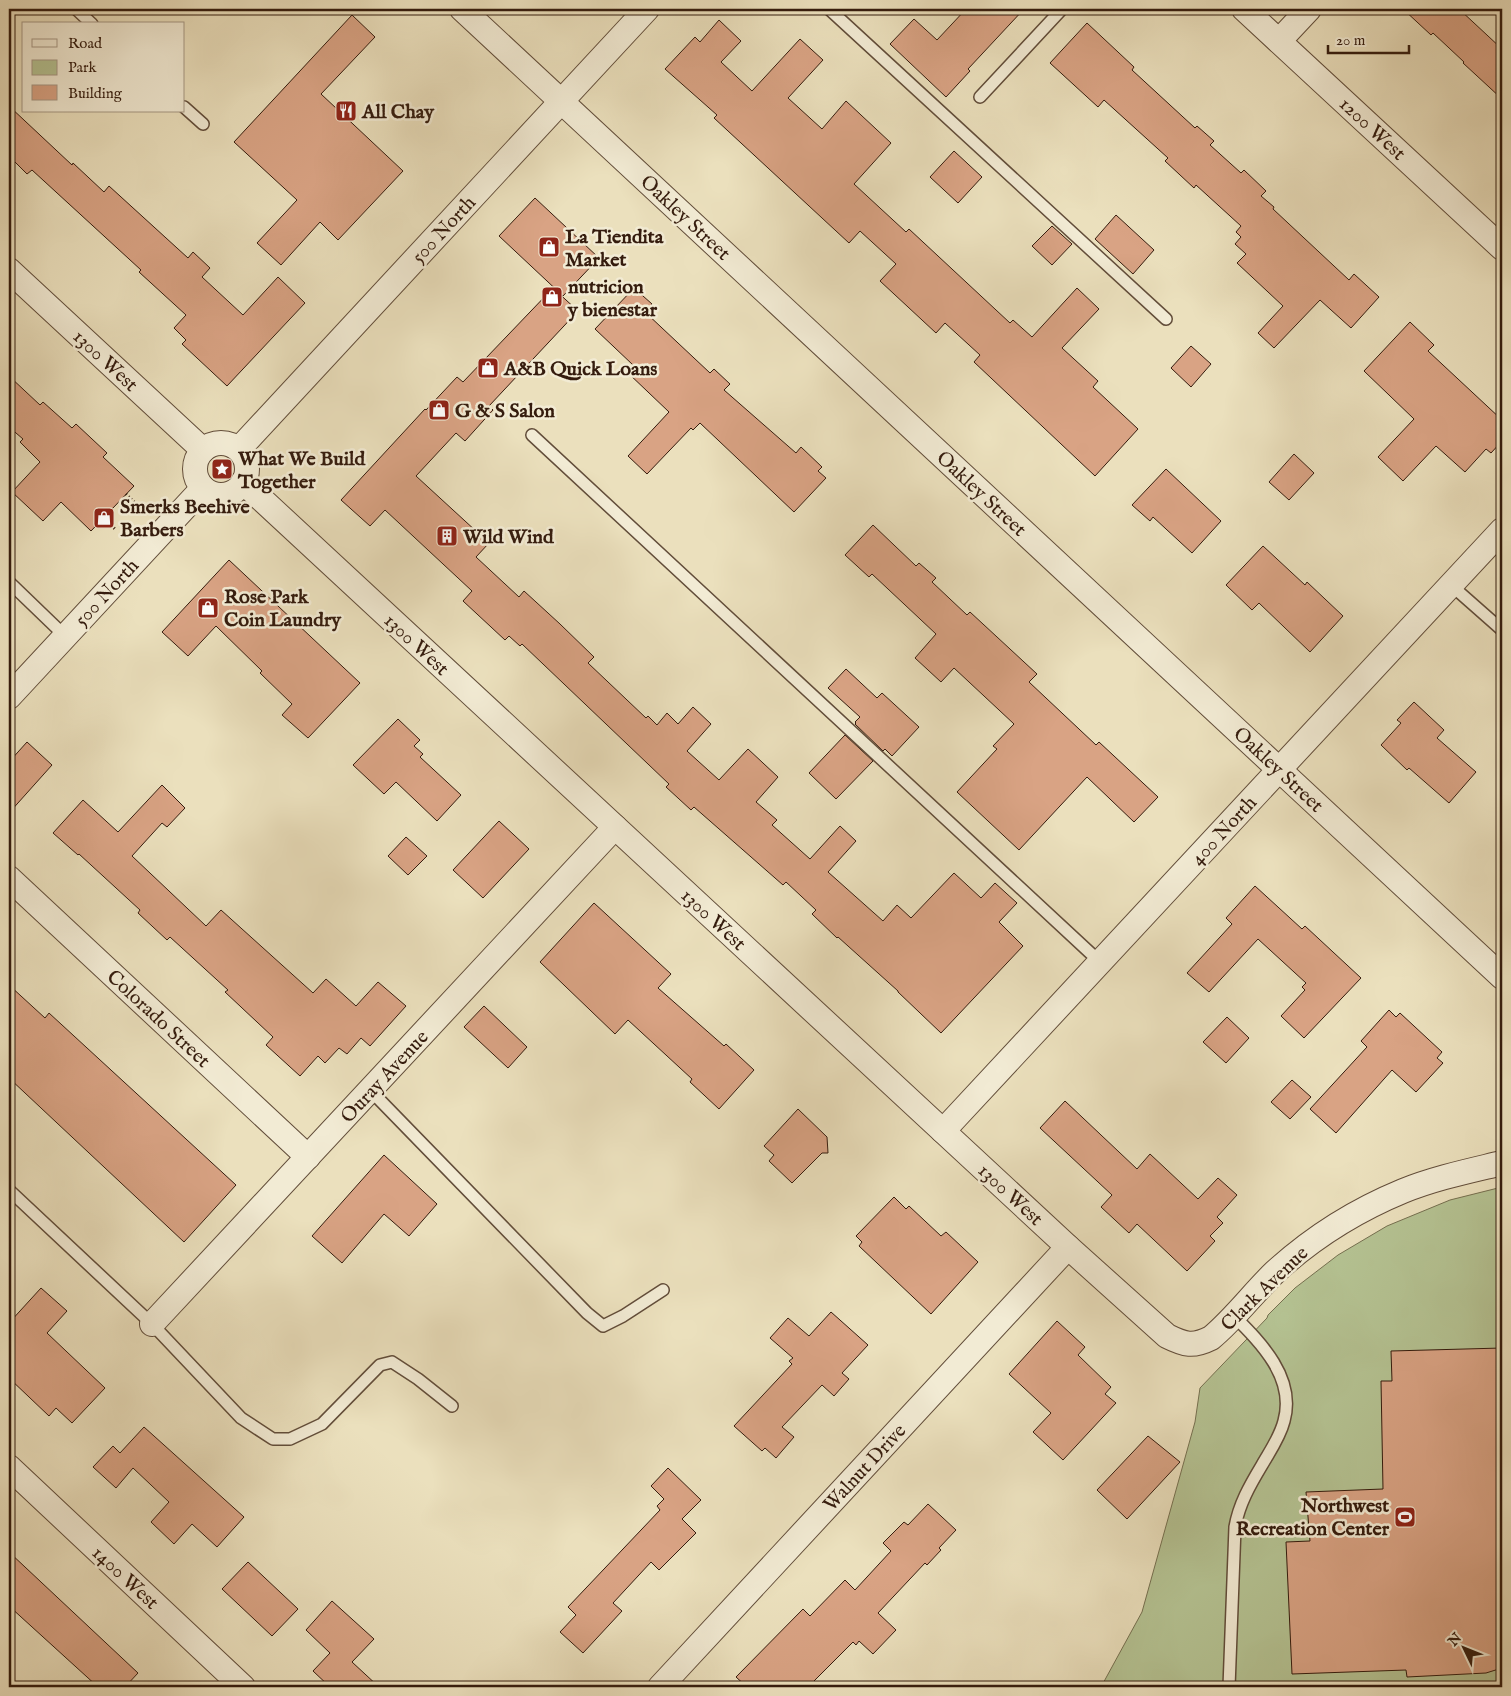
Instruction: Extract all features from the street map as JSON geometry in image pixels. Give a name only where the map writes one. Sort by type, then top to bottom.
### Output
[{"type":"street","name":"Oakley Street","points":[[462,9],[1502,977]]},
{"type":"street","name":"500 North","points":[[239,449],[647,9]]},
{"type":"street","name":"1200 West","points":[[1244,9],[1502,248]]},
{"type":"street","points":[[1279,41],[1310,9]]},
{"type":"street","name":"1300 West","points":[[9,270],[203,450]]},
{"type":"street","points":[[224,443],[239,449],[247,464],[247,472],[243,482],[232,492],[224,495],[216,494],[204,488],[197,477],[196,469],[197,460],[203,450],[215,444],[224,443]]},
{"type":"street","name":"1300 West","points":[[243,482],[1157,1328],[1179,1342],[1192,1345]]},
{"type":"street","name":"500 North","points":[[9,697],[204,488]]},
{"type":"street","name":"400 North","points":[[943,1131],[1502,530]]},
{"type":"street","name":"Ouray Avenue","points":[[152,1324],[615,827]]},
{"type":"street","name":"Colorado Street","points":[[9,878],[308,1157]]},
{"type":"street","name":"Clark Avenue","points":[[1192,1345],[1202,1343],[1211,1338],[1276,1271],[1315,1240],[1358,1213],[1404,1191],[1453,1175],[1502,1163]]},
{"type":"street","name":"Walnut Drive","points":[[660,1687],[1068,1247]]},
{"type":"street","name":"1400 West","points":[[9,1467],[243,1687]]},
{"type":"lane","points":[[76,9],[90,22]]},
{"type":"lane","points":[[829,9],[1166,319]]},
{"type":"lane","points":[[980,97],[1062,9]]},
{"type":"lane","points":[[185,108],[203,124]]},
{"type":"lane","points":[[532,435],[1100,962]]},
{"type":"lane","points":[[9,582],[65,636]]},
{"type":"lane","points":[[1451,585],[1502,630]]},
{"type":"lane","points":[[370,1090],[587,1312],[603,1326],[623,1316],[663,1290]]},
{"type":"lane","points":[[9,1190],[152,1324],[241,1418],[273,1439],[290,1439],[322,1424],[380,1365],[392,1362],[452,1406]]},
{"type":"lane","points":[[1229,1687],[1235,1527],[1238,1511],[1254,1478],[1278,1438],[1287,1406],[1284,1389],[1274,1363],[1255,1337],[1234,1316]]},
{"type":"path","points":[[126,494],[138,506]]},
{"type":"path","points":[[104,518],[116,530]]},
{"type":"green space","points":[[1502,1187],[1502,1687],[1101,1687],[1142,1612],[1195,1422],[1200,1388],[1295,1288],[1338,1255],[1387,1226],[1450,1200]]},
{"type":"building","points":[[966,9],[1024,9],[968,69],[970,71],[946,97],[890,44],[914,19],[937,40]]},
{"type":"building","points":[[1403,9],[1459,9],[1502,49],[1502,99],[1433,33],[1431,35]]},
{"type":"building","points":[[352,15],[375,37],[321,94],[403,171],[338,240],[320,222],[281,265],[257,243],[297,200],[234,142]]},
{"type":"building","points":[[719,20],[741,41],[721,62],[752,91],[800,39],[823,60],[788,98],[822,129],[846,101],[891,143],[854,184],[906,232],[909,229],[1010,323],[1013,320],[1032,337],[1077,288],[1099,309],[1062,348],[1098,381],[1093,387],[1138,429],[1095,476],[974,362],[980,355],[945,323],[936,333],[880,281],[896,264],[860,231],[849,243],[714,118],[717,115],[665,69],[695,37],[700,42]]},
{"type":"building","points":[[1087,23],[1134,67],[1132,70],[1195,128],[1197,126],[1214,141],[1210,145],[1241,173],[1244,170],[1266,191],[1261,196],[1274,207],[1273,209],[1349,280],[1354,274],[1379,297],[1351,328],[1320,300],[1274,348],[1258,333],[1283,306],[1237,263],[1246,254],[1235,244],[1241,237],[1236,232],[1241,226],[1196,185],[1194,188],[1165,161],[1168,158],[1104,100],[1098,107],[1050,63]]},
{"type":"building","points":[[9,106],[104,192],[109,186],[188,258],[193,252],[210,268],[202,277],[243,315],[278,277],[305,303],[227,386],[182,344],[186,340],[174,328],[186,315],[139,272],[141,270],[32,170],[27,174],[9,156]]},
{"type":"building","points":[[954,151],[982,177],[958,203],[930,177]]},
{"type":"building","name":"La Tiendita Market","points":[[535,198],[599,258],[563,296],[499,236]]},
{"type":"building","points":[[1116,215],[1154,250],[1133,274],[1095,239]]},
{"type":"building","points":[[1052,226],[1072,244],[1052,265],[1032,246]]},
{"type":"building","points":[[553,288],[578,311],[489,406],[493,410],[465,441],[456,433],[416,476],[489,543],[476,557],[519,597],[524,591],[560,624],[594,657],[588,663],[646,718],[648,716],[657,725],[667,713],[678,724],[693,707],[711,724],[687,751],[719,780],[748,749],[778,777],[756,802],[777,820],[772,825],[810,859],[840,826],[856,841],[828,872],[883,921],[897,905],[911,918],[954,873],[981,898],[995,883],[1017,903],[999,922],[1023,946],[941,1033],[898,991],[812,914],[816,910],[786,882],[783,885],[694,807],[691,810],[666,787],[669,784],[522,644],[520,646],[509,636],[505,640],[463,601],[472,591],[385,510],[370,526],[341,500],[457,377],[463,382]]},
{"type":"building","points":[[634,288],[652,304],[645,312],[710,373],[714,369],[730,384],[724,390],[796,453],[801,447],[822,467],[818,471],[826,478],[794,512],[700,423],[693,430],[691,428],[647,474],[628,456],[669,412],[627,372],[633,365],[595,329]]},
{"type":"building","points":[[1410,322],[1434,345],[1428,351],[1502,420],[1502,441],[1491,453],[1486,449],[1465,472],[1436,446],[1403,481],[1378,457],[1414,419],[1364,371]]},
{"type":"building","points":[[1191,346],[1211,364],[1191,387],[1171,368]]},
{"type":"building","points":[[9,376],[40,405],[43,402],[72,428],[76,424],[107,453],[103,457],[134,486],[91,531],[61,502],[43,521],[12,492],[40,462],[20,442],[23,439],[9,427]]},
{"type":"building","points":[[1294,454],[1314,473],[1289,500],[1269,482]]},
{"type":"building","points":[[1166,469],[1221,521],[1192,553],[1153,517],[1150,521],[1132,505]]},
{"type":"building","points":[[873,525],[916,566],[919,563],[936,578],[932,582],[967,615],[970,612],[1037,674],[1029,682],[1096,745],[1099,742],[1158,797],[1134,822],[1087,777],[1019,850],[957,792],[997,749],[993,746],[1014,724],[954,668],[941,682],[915,658],[936,634],[872,574],[869,577],[845,555]]},
{"type":"building","points":[[1263,546],[1305,585],[1307,582],[1343,616],[1310,652],[1259,603],[1252,610],[1226,585]]},
{"type":"building","points":[[229,560],[360,683],[308,738],[282,715],[292,704],[260,673],[262,671],[216,626],[188,656],[162,632]]},
{"type":"building","points":[[846,669],[877,698],[882,693],[919,727],[892,756],[885,749],[883,751],[855,724],[860,717],[828,688]]},
{"type":"building","points":[[1414,702],[1444,730],[1437,738],[1476,772],[1449,803],[1409,768],[1407,770],[1381,745],[1401,723],[1397,720]]},
{"type":"building","points":[[398,719],[420,740],[414,746],[423,754],[420,757],[461,795],[437,821],[396,782],[384,794],[353,765]]},
{"type":"building","points":[[845,735],[873,761],[836,799],[809,773]]},
{"type":"building","points":[[27,742],[52,765],[9,813],[9,762]]},
{"type":"building","points":[[162,785],[185,808],[167,827],[162,823],[132,856],[206,926],[221,910],[313,993],[326,979],[356,1006],[378,982],[406,1006],[370,1046],[361,1038],[347,1054],[339,1048],[325,1063],[318,1056],[300,1076],[266,1045],[273,1037],[225,992],[228,990],[170,937],[167,940],[138,913],[140,910],[79,854],[53,833],[83,800],[118,832]]},
{"type":"building","points":[[499,821],[529,849],[483,898],[453,870]]},
{"type":"building","points":[[406,837],[427,856],[408,875],[388,856]]},
{"type":"building","points":[[1255,886],[1302,929],[1305,926],[1361,978],[1304,1038],[1281,1016],[1305,990],[1302,987],[1306,983],[1258,939],[1209,992],[1187,973],[1232,924],[1226,918]]},
{"type":"building","points":[[594,903],[671,974],[658,988],[724,1046],[726,1044],[754,1070],[719,1109],[690,1082],[692,1079],[628,1020],[615,1034],[540,962]]},
{"type":"building","points":[[9,985],[45,1018],[49,1013],[236,1185],[184,1242],[9,1078]]},
{"type":"building","points":[[484,1006],[527,1047],[508,1068],[464,1027]]},
{"type":"building","points":[[1389,1010],[1396,1017],[1400,1013],[1442,1052],[1437,1058],[1443,1063],[1416,1092],[1392,1070],[1336,1133],[1310,1109],[1367,1047],[1361,1041]]},
{"type":"building","points":[[1227,1017],[1249,1038],[1226,1063],[1203,1042]]},
{"type":"building","points":[[1292,1080],[1311,1097],[1290,1119],[1271,1102]]},
{"type":"building","points":[[1065,1101],[1137,1169],[1150,1154],[1198,1199],[1218,1178],[1237,1195],[1217,1217],[1223,1223],[1210,1236],[1215,1241],[1187,1271],[1137,1224],[1129,1233],[1101,1207],[1112,1195],[1040,1128]]},
{"type":"building","points":[[798,1109],[827,1137],[828,1153],[822,1153],[792,1183],[769,1161],[774,1155],[764,1146]]},
{"type":"building","points":[[384,1155],[437,1204],[409,1236],[384,1214],[342,1263],[312,1236]]},
{"type":"building","points":[[894,1197],[906,1209],[909,1206],[941,1236],[946,1232],[978,1262],[931,1314],[859,1246],[862,1242],[856,1236]]},
{"type":"building","points":[[41,1288],[67,1311],[47,1333],[105,1388],[72,1423],[56,1408],[49,1416],[9,1378],[9,1323]]},
{"type":"building","points":[[831,1312],[868,1345],[842,1373],[849,1379],[834,1396],[822,1385],[782,1427],[794,1437],[776,1458],[765,1448],[762,1451],[734,1426],[792,1364],[789,1361],[793,1358],[770,1338],[788,1318],[809,1336]]},
{"type":"building","points":[[1057,1321],[1085,1347],[1078,1355],[1111,1387],[1105,1394],[1116,1403],[1063,1460],[1033,1432],[1051,1413],[1009,1374]]},
{"type":"building","name":"Northwest Recreation Center","points":[[1502,1348],[1502,1668],[1486,1673],[1407,1677],[1406,1670],[1292,1674],[1286,1542],[1310,1541],[1306,1492],[1383,1489],[1381,1381],[1392,1381],[1391,1351]]},
{"type":"building","points":[[144,1427],[244,1517],[217,1547],[192,1524],[174,1544],[151,1522],[169,1502],[133,1468],[116,1488],[93,1467],[113,1446],[120,1453]]},
{"type":"building","points":[[1148,1436],[1180,1462],[1127,1519],[1097,1490]]},
{"type":"building","points":[[668,1468],[701,1500],[682,1519],[696,1533],[659,1570],[651,1562],[613,1603],[622,1611],[583,1653],[560,1632],[576,1615],[568,1607],[660,1510],[657,1506],[664,1499],[651,1486]]},
{"type":"building","points":[[928,1504],[956,1530],[939,1548],[941,1550],[927,1565],[925,1563],[878,1613],[896,1630],[873,1654],[859,1641],[856,1645],[853,1642],[808,1687],[747,1687],[736,1677],[803,1609],[810,1616],[845,1580],[855,1590],[891,1551],[883,1543],[904,1522],[908,1525]]},
{"type":"building","points":[[9,1552],[138,1673],[125,1687],[98,1687],[9,1606]]},
{"type":"building","points":[[248,1562],[298,1609],[272,1636],[222,1589]]},
{"type":"building","points":[[332,1601],[374,1639],[352,1662],[379,1687],[330,1687],[313,1671],[330,1653],[306,1630]]},
{"type":"place","name":"All Chay","points":[[346,111]]},
{"type":"place","name":"La Tiendita Market","points":[[549,247]]},
{"type":"place","name":"nutricion y bienestar","points":[[552,297]]},
{"type":"place","name":"A&B Quick Loans","points":[[488,368]]},
{"type":"place","name":"G & S Salon","points":[[439,410]]},
{"type":"place","name":"What We Build Together","points":[[222,469]]},
{"type":"place","name":"Smerks Beehive Barbers","points":[[104,518]]},
{"type":"place","name":"Wild Wind","points":[[447,536]]},
{"type":"place","name":"Rose Park Coin Laundry","points":[[208,608]]},
{"type":"place","name":"Northwest Recreation Center","points":[[1405,1517]]}]
